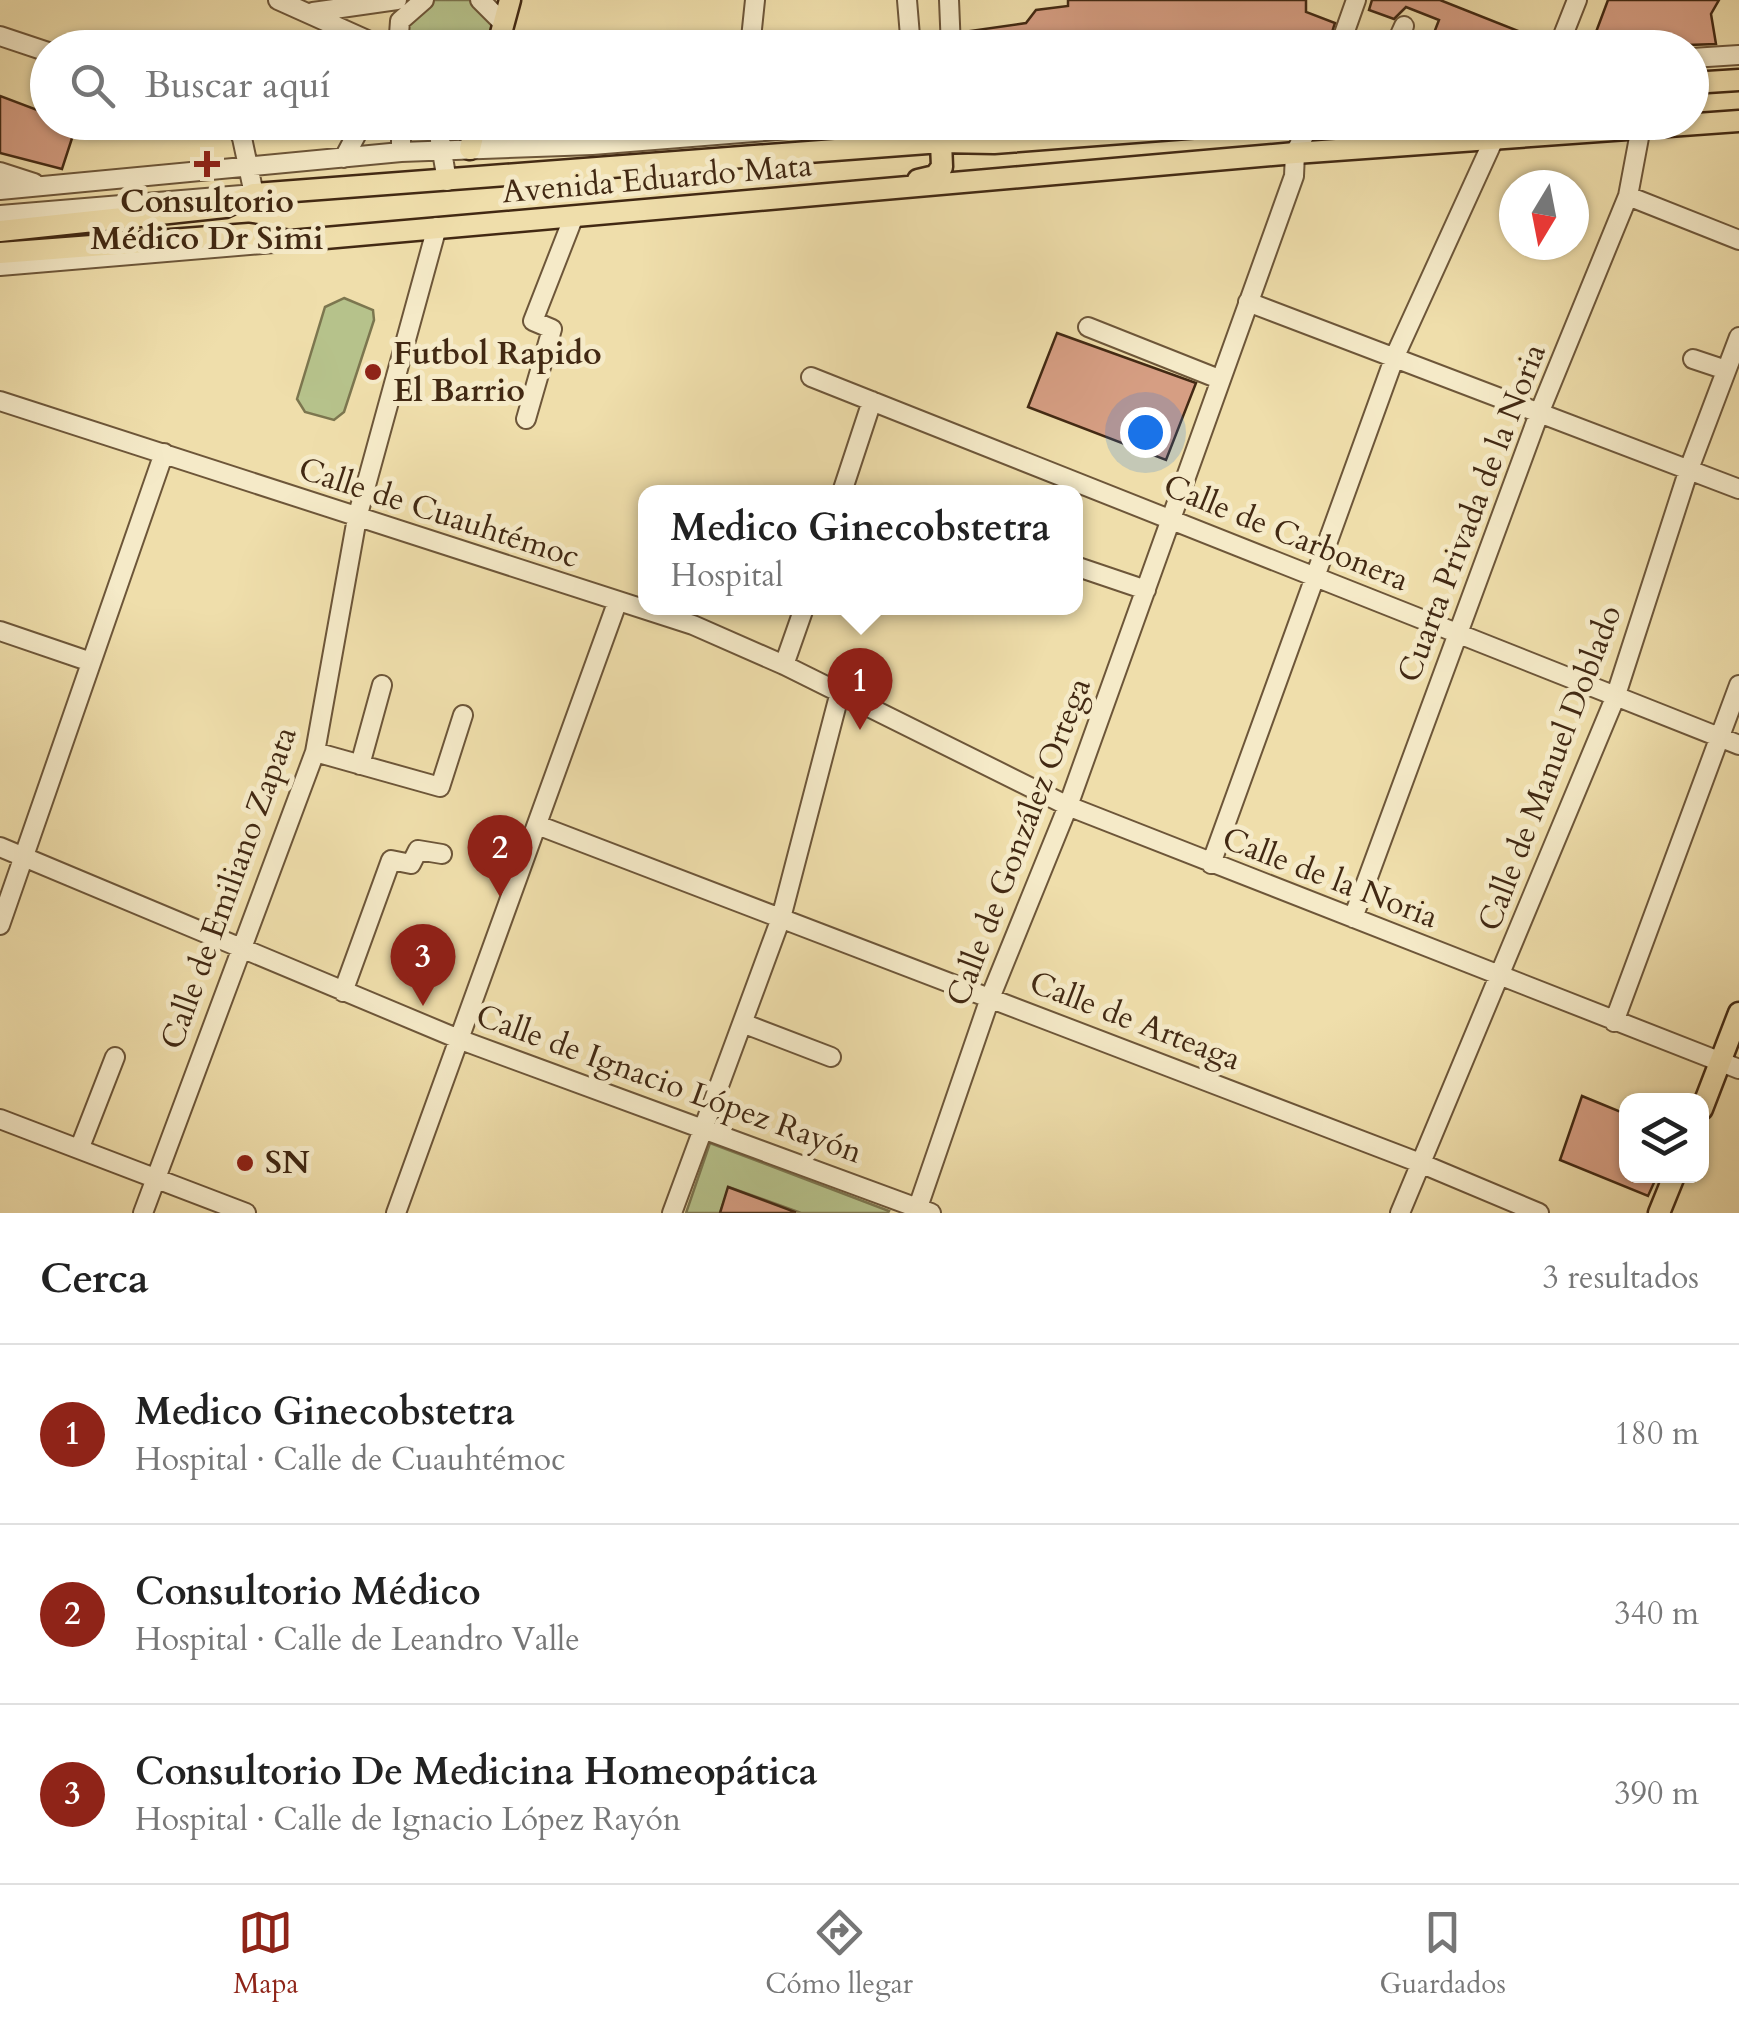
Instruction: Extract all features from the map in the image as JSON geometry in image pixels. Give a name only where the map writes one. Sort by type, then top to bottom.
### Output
[{"type":"main road","points":[[501,30],[510,0]]},
{"type":"main road","points":[[1709,82],[1739,80]]},
{"type":"main road","name":"Avenida Eduardo Mata","points":[[1709,123],[1739,121]]},
{"type":"main road","points":[[470,150],[472,140]]},
{"type":"main road","name":"Avenida Eduardo Mata","points":[[0,231],[225,207],[254,194],[446,180],[825,140]]},
{"type":"main road","points":[[833,194],[858,183],[935,176],[942,167],[940,140]]},
{"type":"main road","name":"Avenida Eduardo Mata","points":[[983,140],[1019,140]]},
{"type":"main road","name":"Avenida Eduardo Mata","points":[[0,253],[249,234],[291,241],[1481,140]]},
{"type":"main road","points":[[1709,1098],[1730,1066],[1739,1013]]},
{"type":"main road","points":[[1659,1213],[1671,1183]]},
{"type":"street","points":[[278,0],[312,6],[397,0]]},
{"type":"street","points":[[399,30],[400,20],[424,0]]},
{"type":"street","points":[[480,0],[503,23]]},
{"type":"street","points":[[752,30],[754,0]]},
{"type":"street","points":[[907,0],[910,30]]},
{"type":"street","points":[[949,0],[950,30]]},
{"type":"street","points":[[1345,30],[1356,0]]},
{"type":"street","points":[[1566,30],[1578,0]]},
{"type":"street","points":[[312,6],[354,30]]},
{"type":"street","points":[[1402,30],[1404,26]]},
{"type":"street","points":[[0,36],[30,46]]},
{"type":"street","points":[[1709,57],[1739,55]]},
{"type":"street","points":[[0,215],[254,194],[240,140]]},
{"type":"street","points":[[344,158],[353,140]]},
{"type":"street","points":[[401,140],[401,152]]},
{"type":"street","points":[[441,140],[446,180]]},
{"type":"street","points":[[591,140],[592,145]]},
{"type":"street","points":[[0,190],[401,152],[592,145],[610,140]]},
{"type":"street","name":"Calle de González Ortega","points":[[922,1211],[990,998],[1068,806],[1294,176],[1295,154],[1302,140]]},
{"type":"street","points":[[1211,864],[1396,356],[1494,140]]},
{"type":"street","name":"Cuarta Privada de la Noria","points":[[1352,918],[1540,411],[1628,196],[1639,140]]},
{"type":"street","points":[[0,172],[39,185]]},
{"type":"street","points":[[1628,196],[1739,240]]},
{"type":"street","points":[[526,419],[552,329],[533,321],[574,216]]},
{"type":"street","name":"Calle de Emiliano Zapata","points":[[142,1213],[314,752],[357,518],[437,228]]},
{"type":"street","points":[[0,266],[291,241]]},
{"type":"street","points":[[1248,302],[1739,489]]},
{"type":"street","points":[[1088,328],[1220,380]]},
{"type":"street","name":"Calle de Manuel Doblado","points":[[1400,1213],[1615,698],[1689,469],[1739,337]]},
{"type":"street","points":[[1693,359],[1726,370]]},
{"type":"street","name":"Calle de Carbonera","points":[[811,377],[1082,485]]},
{"type":"street","name":"Calle de Cuauhtémoc","points":[[0,401],[638,609]]},
{"type":"street","points":[[844,485],[872,401]]},
{"type":"street","points":[[0,926],[164,453]]},
{"type":"street","name":"Calle de Carbonera","points":[[1083,485],[1730,742]]},
{"type":"street","points":[[1083,569],[1146,590]]},
{"type":"street","points":[[396,1213],[540,826],[617,603]]},
{"type":"street","name":"Calle de Cuauhtémoc","points":[[657,615],[693,626],[784,665],[1068,806]]},
{"type":"street","points":[[784,665],[802,615]]},
{"type":"street","points":[[0,631],[91,662]]},
{"type":"street","points":[[360,765],[382,685]]},
{"type":"street","points":[[1614,1022],[1730,742],[1739,685]]},
{"type":"street","points":[[672,1213],[781,918],[840,692]]},
{"type":"street","points":[[314,752],[440,787],[462,714]]},
{"type":"street","name":"Calle de la Noria","points":[[1068,806],[1730,1066]]},
{"type":"street","name":"Calle de Arteaga","points":[[540,826],[1420,1163],[1540,1213]]},
{"type":"street","name":"Calle de Ignacio López Rayón","points":[[0,846],[460,1040],[704,1126],[922,1211]]},
{"type":"street","points":[[344,992],[391,860],[411,864],[418,850],[442,854]]},
{"type":"street","points":[[744,1024],[831,1057]]},
{"type":"street","points":[[80,1147],[115,1057]]},
{"type":"street","points":[[0,1119],[246,1213]]},
{"type":"green space","points":[[427,0],[477,0],[502,25],[500,30],[402,30],[402,22]]},
{"type":"green space","points":[[344,298],[373,310],[374,320],[344,412],[334,420],[305,412],[297,399],[325,307]]},
{"type":"green space","points":[[710,1143],[889,1211],[801,1213],[729,1187],[720,1213],[686,1213]]},
{"type":"building","points":[[1068,0],[1306,0],[1306,12],[1335,23],[1333,30],[977,30],[1026,23],[1036,10],[1068,6]]},
{"type":"building","points":[[1372,0],[1440,0],[1516,30],[1435,30],[1439,20],[1406,7],[1394,19],[1369,10]]},
{"type":"building","points":[[1608,0],[1719,0],[1711,14],[1716,44],[1709,44],[1709,30],[1597,30]]},
{"type":"building","points":[[0,96],[30,107],[30,140],[71,140],[62,169],[0,153]]},
{"type":"building","points":[[1057,333],[1196,383],[1166,460],[1028,407]]},
{"type":"building","points":[[1582,1096],[1619,1111],[1619,1183],[1654,1183],[1648,1196],[1560,1160]]},
{"type":"building","points":[[728,1187],[795,1212],[795,1213],[720,1213]]},
{"type":"place","name":"Consultorio Médico Dr Simi","points":[[207,164]]},
{"type":"place","name":"Futbol Rapido El Barrio","points":[[373,372]]},
{"type":"place","name":"Medico Ginecobstetra","points":[[860,730]]},
{"type":"place","name":"Consultorio Médico","points":[[500,897]]},
{"type":"place","name":"Consultorio De Medicina Homeopática","points":[[423,1006]]},
{"type":"place","name":"SN","points":[[245,1163]]}]
